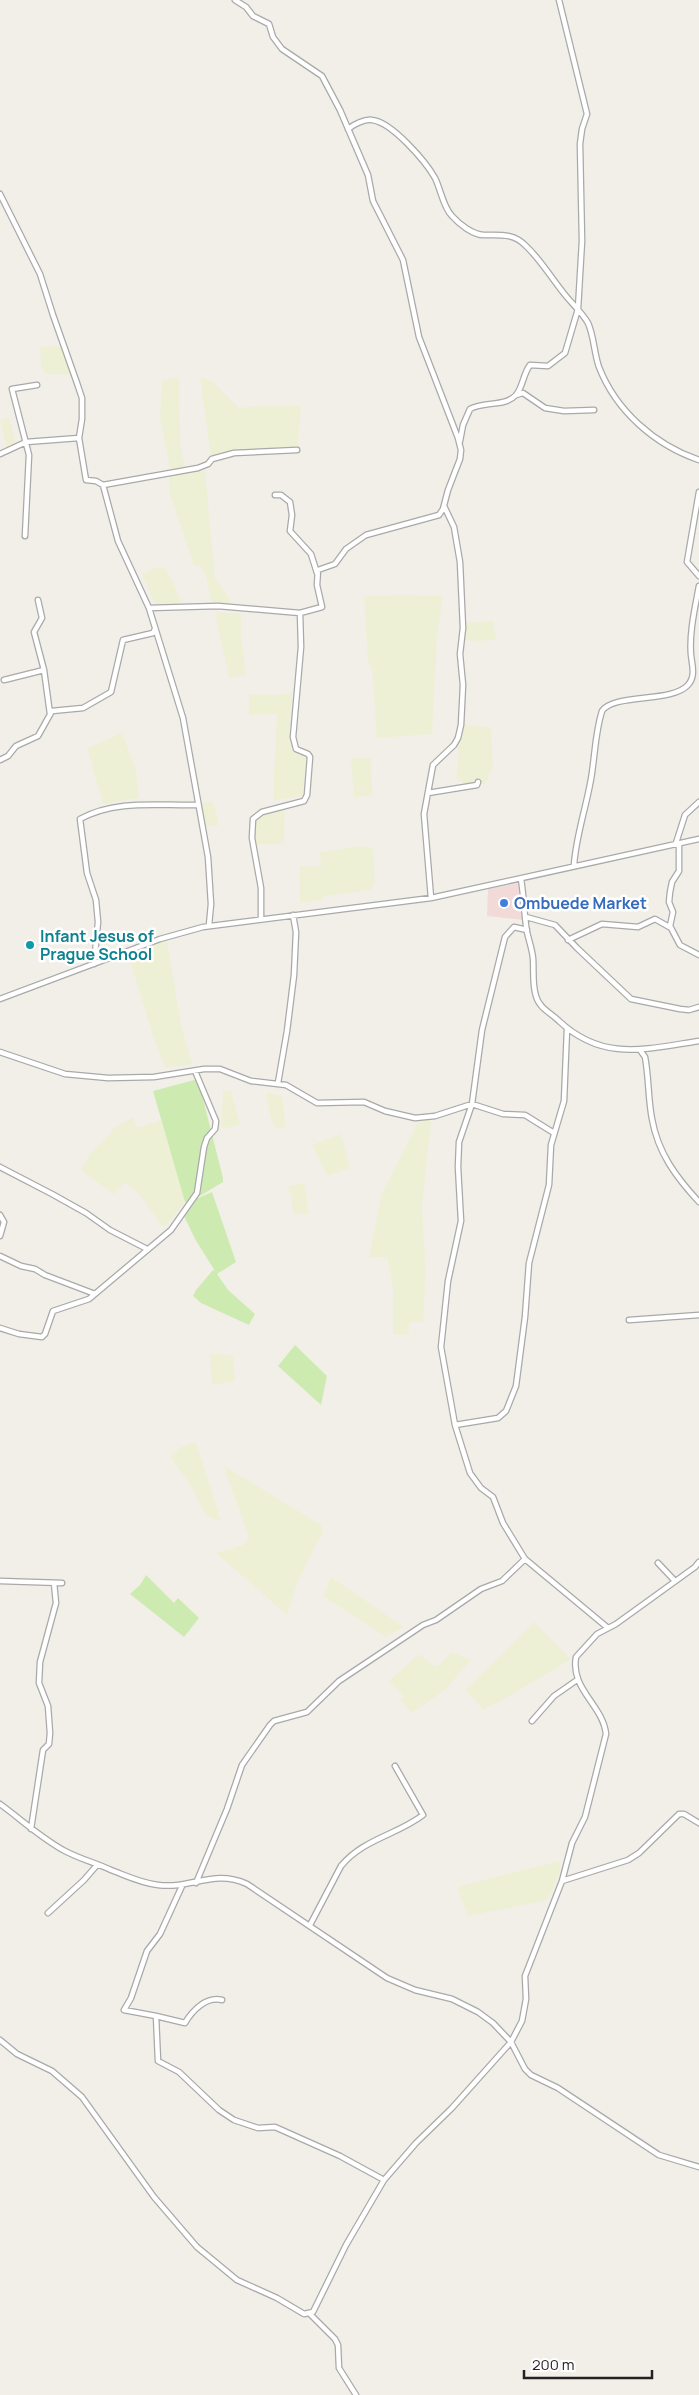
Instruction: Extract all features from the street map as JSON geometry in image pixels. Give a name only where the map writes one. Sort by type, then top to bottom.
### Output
[{"type":"street","points":[[235,0],[246,7],[253,16],[269,24],[276,42],[284,52],[322,76],[348,128],[368,175],[374,201],[403,260],[419,337],[460,445]]},
{"type":"street","points":[[515,396],[530,365],[548,366],[565,353],[578,308],[582,240],[580,144],[587,114],[559,0]]},
{"type":"street","points":[[348,128],[372,120],[379,122],[400,136],[430,170],[451,216],[473,232],[485,235],[508,235],[526,245],[578,308],[588,325],[600,369],[621,404],[645,430],[662,444],[681,454],[699,460]]},
{"type":"street","points":[[0,194],[40,274],[52,316],[82,398],[82,419],[79,438],[86,480],[96,481],[103,485],[198,468],[208,464],[212,459],[234,453],[297,450]]},
{"type":"street","points":[[25,536],[29,467],[26,442],[12,389],[36,385]]},
{"type":"street","points":[[450,419],[458,430],[470,409],[502,402],[523,393],[544,408],[564,411],[594,410]]},
{"type":"street","points":[[317,574],[319,569],[335,564],[344,551],[364,536],[435,517],[441,512],[460,459],[462,425]]},
{"type":"street","points":[[0,454],[26,442],[79,438]]},
{"type":"street","points":[[103,485],[118,541],[149,608],[183,718],[208,857],[209,925]]},
{"type":"street","points":[[699,492],[687,562],[699,576]]},
{"type":"street","points":[[149,608],[218,606],[300,614],[322,607],[317,585],[317,574],[311,554],[290,531],[292,515],[290,502],[281,495],[275,495]]},
{"type":"street","points":[[431,898],[423,821],[433,765],[456,742],[461,726],[463,678],[460,651],[464,628],[461,574],[454,527],[444,506]]},
{"type":"street","points":[[574,865],[602,710],[613,703],[659,696],[683,689],[688,684],[693,670],[691,644],[699,586]]},
{"type":"street","points":[[38,600],[42,618],[34,632],[44,670],[50,717]]},
{"type":"street","points":[[261,918],[261,888],[252,838],[253,819],[262,812],[304,801],[308,795],[310,757],[308,754],[296,749],[293,737],[301,648],[300,614]]},
{"type":"street","points":[[0,760],[8,756],[16,746],[38,736],[54,710],[83,708],[111,692],[122,640],[153,633],[155,629]]},
{"type":"street","points":[[4,680],[44,670]]},
{"type":"street","points":[[428,792],[452,790],[477,785],[478,782]]},
{"type":"street","points":[[671,928],[672,912],[669,902],[670,892],[679,871],[678,843],[685,815],[699,802]]},
{"type":"street","points":[[94,964],[98,922],[96,900],[87,873],[80,820],[112,808],[142,803],[198,806]]},
{"type":"street","points":[[0,999],[175,934],[209,925],[431,898],[699,839]]},
{"type":"street","points":[[521,879],[527,930],[533,955],[533,980],[536,998],[541,1006],[578,1038],[603,1047],[628,1051],[699,1041]]},
{"type":"street","points":[[278,1083],[294,975],[296,932],[293,915]]},
{"type":"street","points":[[526,917],[554,924],[568,940],[631,999],[680,1009],[699,1008]]},
{"type":"street","points":[[568,940],[602,924],[641,926],[655,919],[671,928],[681,945],[699,955]]},
{"type":"street","points":[[527,930],[514,927],[505,937],[482,1030],[472,1104],[459,1142],[458,1167],[461,1221],[448,1281],[440,1347],[455,1424],[470,1473],[481,1488],[493,1497],[503,1523],[525,1559],[608,1628]]},
{"type":"street","points":[[455,1424],[490,1421],[498,1418],[506,1411],[516,1386],[525,1325],[529,1263],[548,1192],[550,1151],[564,1100],[567,1029]]},
{"type":"street","points":[[637,1049],[642,1051],[645,1058],[652,1120],[661,1149],[676,1176],[699,1202]]},
{"type":"street","points":[[0,1052],[73,1075],[125,1079],[154,1078],[220,1069],[251,1081],[278,1083],[289,1086],[317,1103],[364,1102],[385,1111],[415,1118],[435,1116],[472,1104],[499,1113],[525,1115],[554,1133]]},
{"type":"street","points":[[0,1328],[25,1336],[42,1337],[46,1332],[53,1311],[83,1302],[95,1294],[147,1249],[170,1232],[195,1197],[201,1178],[204,1147],[216,1128],[216,1121],[195,1071]]},
{"type":"street","points":[[0,1167],[52,1194],[86,1213],[110,1230],[147,1249]]},
{"type":"street","points":[[0,1215],[4,1224],[0,1236]]},
{"type":"street","points":[[0,1256],[95,1294]]},
{"type":"street","points":[[629,1320],[699,1315]]},
{"type":"street","points":[[196,1883],[227,1809],[242,1764],[274,1721],[307,1712],[339,1681],[423,1625],[436,1620],[477,1591],[502,1581],[525,1559]]},
{"type":"street","points":[[310,2314],[315,2309],[346,2245],[384,2180],[416,2143],[452,2108],[511,2042],[524,2016],[525,1976],[562,1881],[572,1843],[585,1817],[606,1734],[603,1721],[577,1680],[575,1663],[580,1652],[597,1634],[675,1581],[699,1562]]},
{"type":"street","points":[[658,1563],[675,1581]]},
{"type":"street","points":[[0,1581],[62,1583]]},
{"type":"street","points":[[31,1829],[43,1750],[49,1744],[47,1698],[40,1683],[40,1662],[56,1603],[54,1583]]},
{"type":"street","points":[[532,1721],[554,1696],[577,1680]]},
{"type":"street","points":[[310,1925],[341,1866],[347,1860],[374,1840],[423,1815],[395,1766]]},
{"type":"street","points":[[0,1804],[31,1829],[64,1850],[138,1881],[157,1885],[182,1886],[218,1877],[241,1882],[310,1925],[387,1978],[408,1988],[452,1999],[478,2012],[493,2023],[511,2042],[525,2069],[533,2077],[558,2088],[659,2155],[699,2167]]},
{"type":"street","points":[[562,1881],[628,1860],[639,1853],[679,1814],[684,1814],[699,1823]]},
{"type":"street","points":[[48,1913],[84,1880],[97,1865]]},
{"type":"street","points":[[182,1886],[160,1934],[147,1951],[131,1998],[124,2010],[186,2023],[190,2013],[201,2005],[212,1999],[222,2000]]},
{"type":"street","points":[[156,2016],[158,2061],[186,2078],[223,2114],[254,2127],[275,2127],[340,2156],[384,2180]]},
{"type":"street","points":[[0,2040],[17,2054],[52,2071],[82,2097],[154,2197],[182,2231],[204,2253],[237,2280],[277,2298],[301,2313],[310,2314],[335,2339],[338,2345],[339,2368],[356,2395]]},
{"type":"shaded area","name":"Ombuede Market","points":[[519,883],[523,920],[487,916],[488,889]]},
{"type":"green space","points":[[61,346],[71,375],[46,374],[41,368],[40,347]]},
{"type":"green space","points":[[179,377],[180,445],[185,467],[170,469],[160,417],[162,381]]},
{"type":"green space","points":[[200,377],[213,382],[239,408],[264,405],[301,406],[298,442],[300,449],[248,450],[211,457]]},
{"type":"green space","points":[[9,417],[16,445],[7,449],[0,420]]},
{"type":"green space","points":[[205,471],[215,578],[228,596],[230,606],[212,604],[206,577],[200,565],[194,566],[170,495],[169,475]]},
{"type":"green space","points":[[158,567],[165,568],[176,588],[181,603],[156,607],[142,574]]},
{"type":"green space","points":[[364,596],[443,596],[437,637],[432,734],[377,738],[372,670],[368,662]]},
{"type":"green space","points":[[215,612],[241,614],[241,636],[246,675],[229,678]]},
{"type":"green space","points":[[493,621],[496,639],[481,641],[463,640],[463,623]]},
{"type":"green space","points":[[292,693],[289,732],[291,751],[306,753],[303,796],[275,800],[273,798],[277,714],[249,715],[249,694],[278,695]]},
{"type":"green space","points":[[463,725],[491,727],[493,766],[485,784],[465,784],[456,778],[459,752],[457,746]]},
{"type":"green space","points":[[122,733],[136,768],[139,798],[103,804],[87,748]]},
{"type":"green space","points":[[351,758],[371,758],[372,796],[354,797]]},
{"type":"green space","points":[[213,801],[219,825],[204,827],[198,803]]},
{"type":"green space","points":[[285,805],[284,844],[252,845],[253,817]]},
{"type":"green space","points":[[362,846],[373,849],[375,881],[371,890],[323,896],[323,899],[300,903],[300,866],[321,867],[320,852]]},
{"type":"green space","points":[[167,940],[181,1025],[192,1064],[165,1068],[152,1033],[128,954]]},
{"type":"green space","points":[[198,1079],[223,1182],[188,1203],[185,1202],[153,1091]]},
{"type":"green space","points":[[223,1090],[231,1091],[240,1124],[229,1128],[221,1127]]},
{"type":"green space","points":[[268,1093],[282,1096],[286,1127],[276,1128],[271,1119],[266,1095]]},
{"type":"green space","points":[[133,1117],[137,1128],[161,1120],[182,1186],[185,1202],[164,1228],[138,1193],[125,1183],[113,1194],[81,1170],[88,1155],[113,1131],[112,1129]]},
{"type":"green space","points":[[420,1118],[431,1119],[422,1209],[426,1272],[423,1322],[410,1322],[408,1335],[393,1334],[393,1289],[387,1257],[369,1257],[382,1193]]},
{"type":"green space","points":[[341,1134],[350,1168],[327,1176],[312,1145]]},
{"type":"green space","points":[[304,1183],[309,1213],[294,1214],[289,1186]]},
{"type":"green space","points":[[212,1192],[236,1262],[217,1274],[228,1290],[255,1314],[249,1325],[201,1303],[193,1296],[213,1270],[215,1271],[195,1239],[183,1214],[196,1199]]},
{"type":"green space","points":[[295,1345],[327,1376],[321,1405],[278,1366]]},
{"type":"green space","points":[[210,1354],[233,1355],[235,1381],[212,1385]]},
{"type":"green space","points":[[196,1442],[221,1521],[206,1516],[192,1488],[170,1456],[183,1446]]},
{"type":"green space","points":[[226,1467],[321,1525],[323,1531],[296,1586],[287,1615],[216,1553],[243,1545],[249,1537],[226,1474]]},
{"type":"green space","points":[[146,1575],[174,1603],[178,1598],[199,1618],[184,1637],[130,1594],[140,1585]]},
{"type":"green space","points":[[331,1577],[404,1627],[386,1637],[323,1596]]},
{"type":"green space","points":[[534,1622],[571,1659],[501,1701],[483,1709],[465,1690]]},
{"type":"green space","points":[[452,1652],[471,1660],[446,1689],[412,1713],[400,1700],[404,1696],[389,1681],[419,1654],[437,1666]]},
{"type":"green space","points":[[559,1861],[561,1868],[548,1900],[468,1916],[457,1887]]},
{"type":"place","name":"Ombuede Market","points":[[504,903]]},
{"type":"place","name":"Infant Jesus of Prague School","points":[[30,945]]}]
